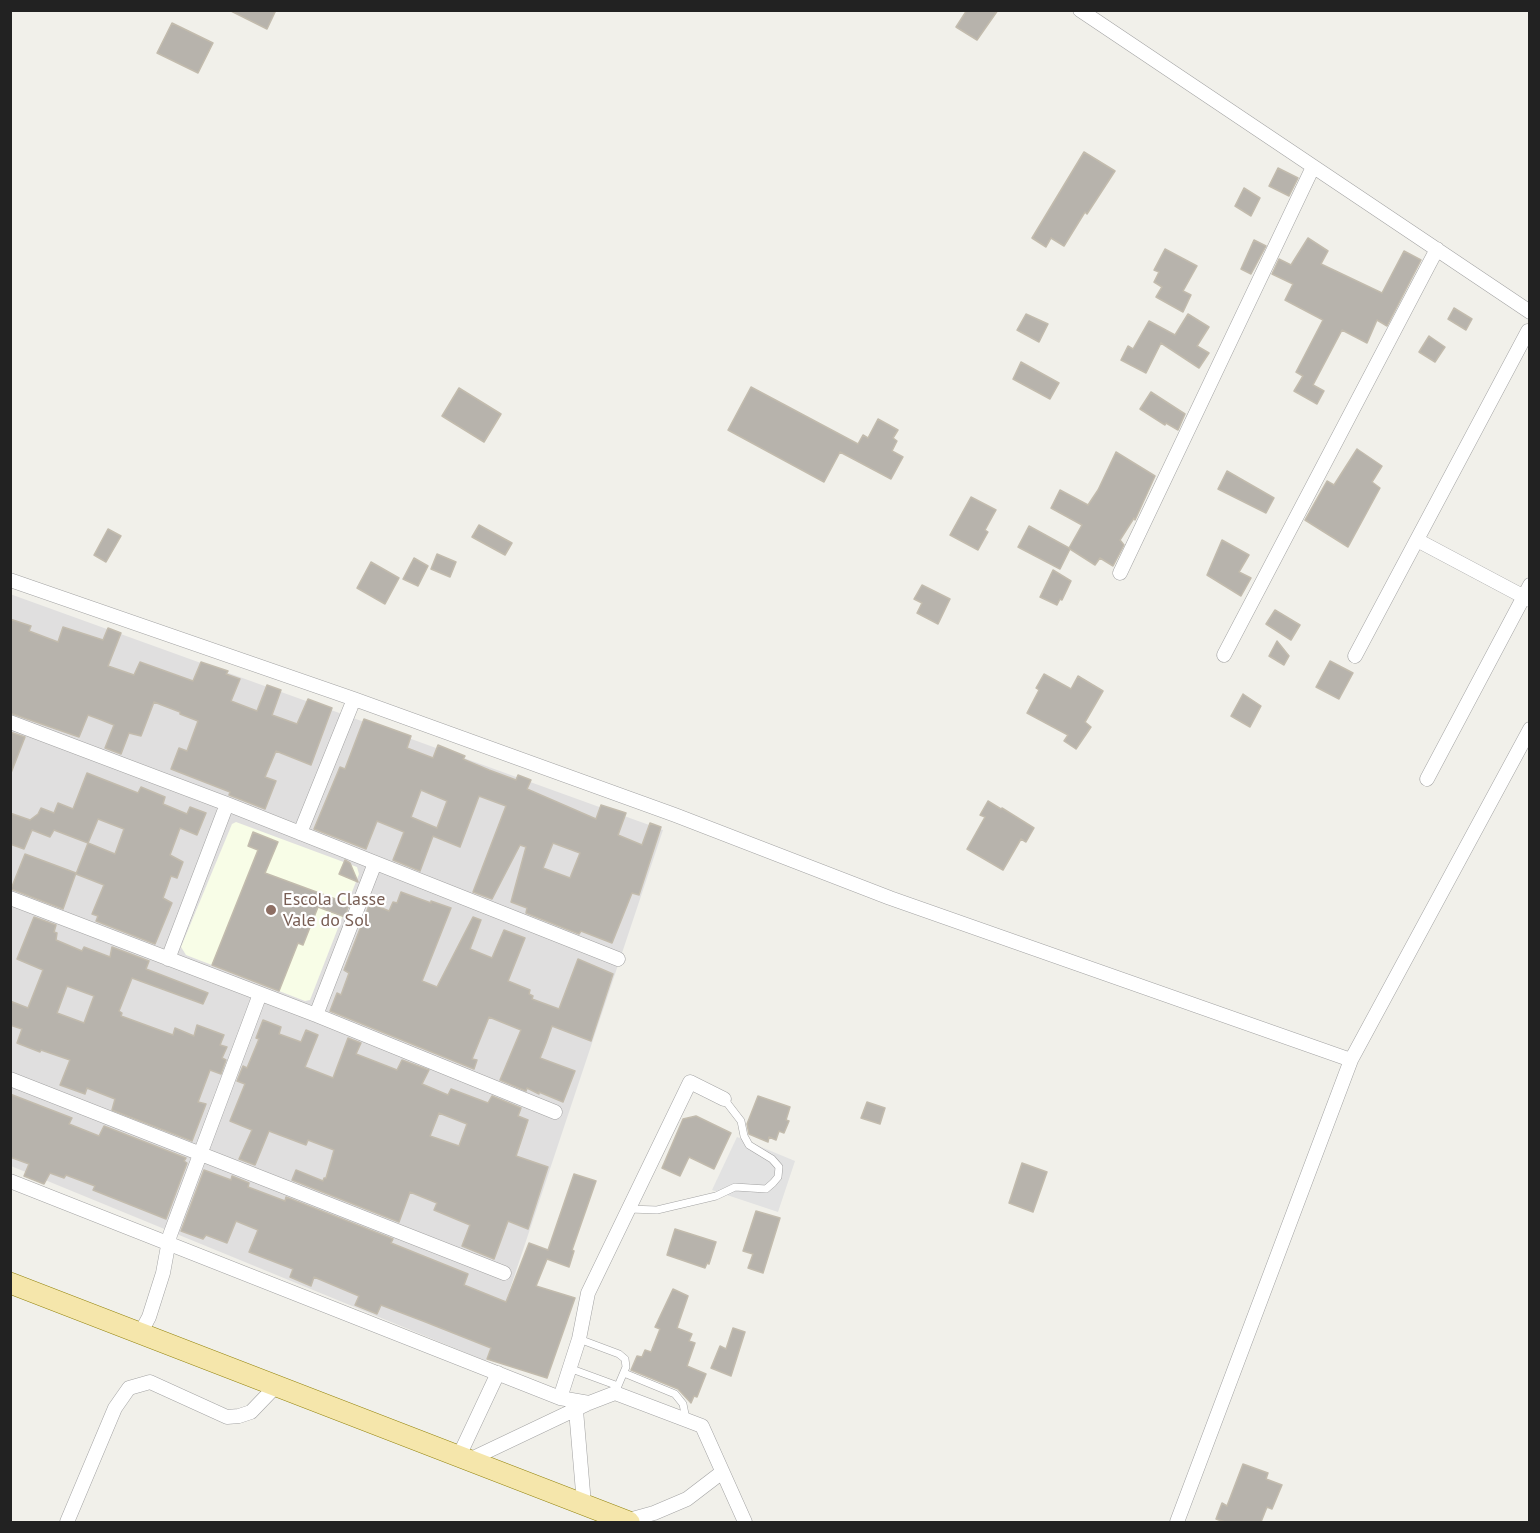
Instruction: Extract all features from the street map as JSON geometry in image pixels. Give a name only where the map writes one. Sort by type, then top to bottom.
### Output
[{"type":"main road","points":[[10,1283],[584,1504],[616,1520]]},
{"type":"street","points":[[1080,10],[1530,312]]},
{"type":"street","points":[[1119,573],[1313,167]]},
{"type":"street","points":[[1224,655],[1437,249]]},
{"type":"street","points":[[1355,656],[1528,331]]},
{"type":"street","points":[[1417,540],[1527,594],[1427,779]]},
{"type":"street","points":[[10,580],[354,699],[675,815],[890,898],[1352,1059]]},
{"type":"street","points":[[300,833],[354,699]]},
{"type":"street","points":[[10,722],[227,804],[618,959]]},
{"type":"street","points":[[1177,1522],[1352,1059],[1530,729]]},
{"type":"street","points":[[168,959],[227,804]]},
{"type":"street","points":[[316,1015],[375,862]]},
{"type":"street","points":[[10,898],[316,1015],[555,1112]]},
{"type":"street","points":[[140,1334],[154,1301],[170,1243],[170,1235],[260,994]]},
{"type":"street","points":[[10,1079],[504,1273]]},
{"type":"street","points":[[560,1398],[579,1340],[588,1293],[690,1082],[724,1099]]},
{"type":"street","points":[[10,1181],[560,1398],[589,1403]]},
{"type":"street","points":[[464,1458],[498,1373]]},
{"type":"street","points":[[67,1522],[115,1408],[129,1388],[150,1382],[227,1417],[251,1412],[276,1386]]},
{"type":"street","points":[[464,1458],[617,1390],[702,1426],[721,1473],[745,1522]]},
{"type":"street","points":[[576,1410],[584,1504]]},
{"type":"street","points":[[616,1520],[654,1513],[687,1499],[721,1473]]},
{"type":"lane","points":[[629,1209],[657,1210],[716,1196],[735,1187],[766,1189],[773,1184],[778,1177],[779,1167],[772,1159],[749,1145],[744,1136],[741,1121],[724,1099]]},
{"type":"lane","points":[[570,1368],[617,1390],[626,1367],[625,1359],[619,1354],[579,1340]]},
{"type":"lane","points":[[624,1373],[675,1394],[683,1404],[686,1419]]},
{"type":"shaded area","points":[[10,594],[663,830],[486,1361],[11,1166]]},
{"type":"shaded area","name":"Escola Classe Vale do Sol","points":[[236,822],[357,867],[359,874],[310,1000],[305,1001],[186,955],[181,947],[232,824]]},
{"type":"shaded area","points":[[737,1137],[795,1161],[778,1212],[712,1190]]},
{"type":"building","points":[[229,10],[276,10],[267,29]]},
{"type":"building","points":[[967,10],[998,10],[977,40],[956,27]]},
{"type":"building","points":[[172,23],[213,43],[198,73],[157,53]]},
{"type":"building","points":[[1084,152],[1115,171],[1064,246],[1051,238],[1046,247],[1032,238]]},
{"type":"building","points":[[1278,168],[1298,178],[1289,196],[1269,186]]},
{"type":"building","points":[[1244,188],[1260,198],[1251,216],[1235,206]]},
{"type":"building","points":[[1308,238],[1328,251],[1321,264],[1382,293],[1404,251],[1421,260],[1387,326],[1377,320],[1367,343],[1342,330],[1313,385],[1324,391],[1317,404],[1294,391],[1303,376],[1296,372],[1323,320],[1285,300],[1293,284],[1272,274],[1279,259],[1291,265]]},
{"type":"building","points":[[1254,240],[1266,246],[1251,274],[1241,269]]},
{"type":"building","points":[[1165,249],[1197,266],[1183,291],[1191,295],[1183,312],[1156,297],[1162,287],[1154,282],[1159,272],[1154,270]]},
{"type":"building","points":[[1454,308],[1472,319],[1466,330],[1448,319]]},
{"type":"building","points":[[1026,314],[1048,324],[1039,342],[1017,330]]},
{"type":"building","points":[[1188,314],[1209,327],[1197,346],[1209,353],[1199,368],[1161,343],[1146,373],[1121,360],[1128,346],[1133,349],[1149,321],[1175,335]]},
{"type":"building","points":[[1429,336],[1445,347],[1435,362],[1419,352]]},
{"type":"building","points":[[1021,362],[1059,383],[1050,399],[1013,379]]},
{"type":"building","points":[[751,387],[858,444],[863,435],[868,438],[878,419],[898,430],[893,438],[897,441],[892,451],[903,457],[891,479],[840,452],[824,482],[728,430]]},
{"type":"building","points":[[459,388],[501,414],[484,442],[442,416]]},
{"type":"building","points":[[1151,392],[1185,414],[1178,430],[1166,423],[1165,425],[1140,409]]},
{"type":"building","points":[[1357,449],[1382,466],[1372,482],[1380,488],[1348,547],[1305,520],[1327,481],[1334,485]]},
{"type":"building","points":[[1116,452],[1155,476],[1135,520],[1134,518],[1120,540],[1124,545],[1113,566],[1100,558],[1095,565],[1070,549],[1060,569],[1018,547],[1029,526],[1069,548],[1082,525],[1051,508],[1060,490],[1088,505],[1098,490]]},
{"type":"building","points":[[1227,471],[1274,498],[1266,513],[1218,489]]},
{"type":"building","points":[[971,497],[996,510],[985,530],[988,532],[978,550],[950,535]]},
{"type":"building","points":[[479,525],[512,543],[505,555],[472,537]]},
{"type":"building","points":[[108,529],[121,536],[106,562],[94,555]]},
{"type":"building","points":[[1222,540],[1249,555],[1239,572],[1251,578],[1241,596],[1207,575]]},
{"type":"building","points":[[437,554],[456,562],[450,577],[431,569]]},
{"type":"building","points":[[414,558],[428,566],[418,586],[403,579]]},
{"type":"building","points":[[371,562],[399,578],[385,604],[357,588]]},
{"type":"building","points":[[1053,570],[1071,581],[1057,605],[1040,597]]},
{"type":"building","points":[[922,585],[950,599],[938,624],[917,613],[922,603],[914,599]]},
{"type":"building","points":[[1275,610],[1300,625],[1291,640],[1266,624]]},
{"type":"building","points":[[10,619],[31,626],[29,631],[58,642],[63,627],[103,640],[108,628],[121,633],[108,666],[134,675],[140,662],[193,681],[201,662],[228,671],[226,674],[240,679],[231,701],[257,711],[267,685],[281,690],[272,715],[297,724],[308,699],[332,708],[311,765],[276,751],[265,777],[276,781],[265,809],[229,795],[230,792],[171,769],[179,748],[187,751],[198,721],[154,702],[141,736],[129,733],[121,754],[105,748],[114,725],[99,719],[88,715],[79,737],[10,713]]},
{"type":"building","points":[[1277,641],[1289,656],[1284,665],[1269,656]]},
{"type":"building","points":[[1330,661],[1353,673],[1339,699],[1316,687]]},
{"type":"building","points":[[1044,674],[1071,689],[1078,676],[1103,691],[1085,722],[1091,727],[1076,749],[1064,741],[1068,735],[1027,713],[1039,690],[1036,688]]},
{"type":"building","points":[[1243,694],[1261,706],[1250,727],[1231,716]]},
{"type":"building","points":[[364,719],[411,736],[407,748],[433,758],[438,745],[465,756],[463,759],[489,770],[516,780],[518,775],[531,780],[527,789],[596,819],[601,805],[626,813],[618,835],[642,845],[650,823],[661,827],[639,895],[632,893],[612,943],[581,931],[579,934],[526,913],[527,908],[511,902],[526,847],[520,845],[492,899],[473,892],[506,806],[479,796],[460,847],[433,836],[420,871],[393,860],[404,832],[377,821],[366,849],[314,829],[340,767],[345,769]],"holes":[[[421,790],[447,801],[437,828],[411,817]],[[553,843],[580,853],[570,878],[543,868]]]},
{"type":"building","points":[[10,732],[25,737],[11,773],[10,773]]},
{"type":"building","points":[[87,773],[138,793],[141,787],[165,797],[163,804],[187,814],[190,807],[206,813],[197,835],[180,828],[170,855],[183,862],[177,878],[171,876],[163,898],[172,903],[155,944],[96,921],[98,916],[92,914],[104,885],[76,874],[88,843],[54,830],[50,837],[32,830],[24,849],[10,844],[10,813],[30,820],[38,814],[41,808],[54,813],[58,803],[73,809]],"holes":[[[98,819],[124,829],[115,854],[88,843]]]},
{"type":"building","points":[[988,801],[1034,828],[1026,842],[1021,839],[1003,870],[967,849],[985,817],[980,815]]},
{"type":"building","points":[[253,832],[278,842],[265,873],[349,904],[345,917],[318,907],[303,945],[298,943],[279,991],[212,965],[258,850],[248,846]]},
{"type":"building","points":[[25,854],[76,873],[63,909],[11,889]]},
{"type":"building","points":[[345,860],[350,863],[358,882],[339,874]]},
{"type":"building","points":[[401,892],[451,908],[422,981],[437,987],[473,917],[481,920],[470,949],[492,958],[504,930],[525,938],[508,981],[530,990],[529,994],[533,996],[532,999],[559,1009],[578,959],[613,974],[591,1041],[552,1026],[540,1058],[575,1071],[563,1102],[527,1088],[526,1091],[500,1080],[521,1030],[489,1017],[472,1059],[477,1060],[474,1069],[330,1011],[337,993],[341,995],[349,973],[344,970],[370,903],[389,911],[393,902],[397,903]]},
{"type":"building","points":[[34,917],[56,925],[54,932],[57,933],[56,940],[82,951],[84,947],[110,957],[112,947],[149,961],[146,969],[208,993],[203,1004],[132,978],[119,1011],[122,1013],[121,1016],[173,1035],[175,1028],[194,1036],[197,1025],[224,1035],[220,1045],[227,1047],[222,1058],[226,1060],[221,1074],[210,1070],[198,1102],[206,1104],[192,1141],[112,1110],[115,1099],[87,1088],[85,1094],[60,1085],[70,1060],[17,1043],[22,1029],[10,1025],[10,1001],[28,1008],[43,970],[17,959]],"holes":[[[67,986],[94,996],[84,1023],[57,1013]]]},
{"type":"building","points":[[263,1020],[281,1027],[279,1034],[301,1042],[306,1030],[318,1035],[305,1067],[333,1078],[348,1038],[361,1043],[356,1054],[397,1070],[402,1060],[429,1070],[422,1084],[448,1095],[451,1089],[488,1103],[492,1096],[521,1108],[518,1116],[528,1120],[516,1156],[548,1167],[528,1229],[508,1221],[494,1259],[462,1246],[470,1225],[434,1210],[437,1203],[410,1192],[399,1222],[292,1180],[296,1170],[323,1181],[326,1178],[334,1150],[308,1140],[306,1145],[269,1131],[255,1165],[239,1159],[252,1130],[230,1121],[245,1084],[237,1081],[243,1066],[247,1068],[259,1039],[256,1038]],"holes":[[[439,1113],[467,1124],[459,1146],[430,1136]]]},
{"type":"building","points":[[10,1094],[72,1118],[69,1124],[99,1136],[104,1126],[186,1158],[184,1161],[187,1163],[166,1219],[93,1190],[95,1186],[66,1175],[64,1178],[50,1173],[44,1184],[24,1176],[29,1164],[10,1157]]},
{"type":"building","points":[[758,1096],[790,1107],[786,1120],[789,1121],[784,1133],[779,1131],[776,1140],[769,1137],[768,1142],[749,1134],[747,1124]]},
{"type":"building","points":[[867,1102],[885,1108],[880,1124],[861,1118]]},
{"type":"building","points":[[696,1116],[731,1133],[714,1169],[689,1157],[680,1176],[662,1168],[683,1119]]},
{"type":"building","points":[[1022,1163],[1047,1172],[1033,1212],[1009,1203]]},
{"type":"building","points":[[204,1170],[231,1180],[232,1176],[249,1183],[248,1187],[285,1201],[286,1197],[393,1239],[391,1243],[468,1274],[464,1285],[506,1302],[529,1243],[548,1250],[574,1174],[596,1181],[572,1250],[574,1251],[569,1267],[547,1259],[536,1286],[575,1298],[547,1378],[487,1359],[491,1348],[381,1305],[377,1314],[355,1305],[359,1296],[314,1277],[311,1286],[290,1277],[293,1269],[249,1252],[258,1230],[236,1221],[227,1243],[206,1235],[203,1239],[181,1231]]},
{"type":"building","points":[[756,1211],[780,1218],[763,1273],[748,1268],[753,1254],[743,1251]]},
{"type":"building","points":[[675,1229],[716,1242],[709,1264],[707,1263],[705,1268],[667,1255]]},
{"type":"building","points":[[673,1289],[688,1296],[677,1328],[692,1334],[689,1341],[695,1343],[687,1366],[706,1374],[697,1397],[694,1396],[691,1403],[678,1389],[631,1370],[637,1356],[642,1357],[645,1350],[651,1352],[660,1329],[655,1327]]},
{"type":"building","points":[[733,1328],[745,1332],[731,1376],[711,1368],[720,1346],[726,1349]]},
{"type":"building","points":[[1243,1464],[1268,1473],[1266,1479],[1282,1485],[1272,1509],[1267,1507],[1261,1522],[1225,1522],[1216,1519],[1222,1503],[1227,1506]]},
{"type":"place","name":"Escola Classe Vale do Sol","points":[[271,910]]}]
